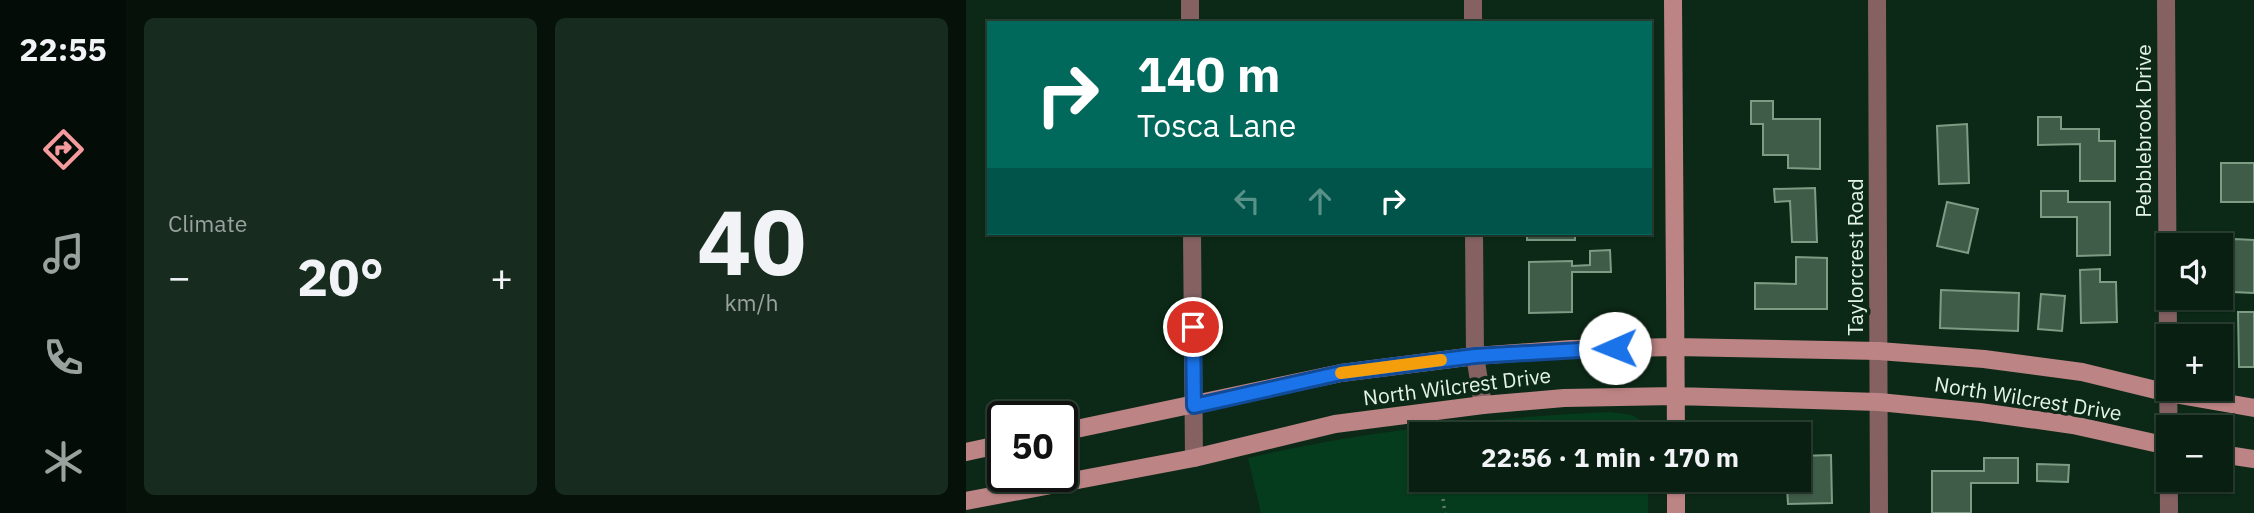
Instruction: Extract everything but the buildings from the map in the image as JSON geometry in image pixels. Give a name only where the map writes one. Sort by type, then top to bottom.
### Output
[{"type":"main road","points":[[1673,0],[1676,422]]},
{"type":"main road","name":"North Wilcrest Drive","points":[[1078,429],[1341,373],[1475,356],[1571,349],[1676,347],[1879,351],[1984,359],[2082,372],[2156,390]]},
{"type":"main road","name":"North Wilcrest Drive","points":[[966,501],[1194,458],[1335,425],[1482,405],[1564,398],[1675,396],[1879,402],[2073,425],[2156,443]]},
{"type":"main road","name":"North Wilcrest Drive","points":[[2214,401],[2254,408]]},
{"type":"main road","points":[[966,452],[987,447]]},
{"type":"main road","points":[[2233,456],[2254,459]]},
{"type":"main road","points":[[1676,492],[1676,513]]},
{"type":"street","points":[[1190,0],[1191,21]]},
{"type":"street","points":[[1473,0],[1473,21]]},
{"type":"street","name":"Taylorcrest Road","points":[[1877,0],[1879,513]]},
{"type":"street","name":"Pebblebrook Drive","points":[[2166,0],[2168,324]]},
{"type":"street","points":[[1192,235],[1194,458]]},
{"type":"street","points":[[1474,235],[1475,356],[1482,405]]},
{"type":"street","name":"Pebblebrook Drive","points":[[2169,492],[2169,513]]},
{"type":"path","points":[[1443,499],[1446,513]]},
{"type":"green space","points":[[1609,412],[1627,414],[1642,422],[1478,422]]},
{"type":"green space","points":[[1409,429],[1409,492],[1648,492],[1648,513],[1261,513],[1248,458]]},
{"type":"slow traffic","points":[[1341,373],[1441,360]]},
{"type":"route","points":[[1193,327],[1194,406],[1341,373],[1475,356],[1615,348]]}]
